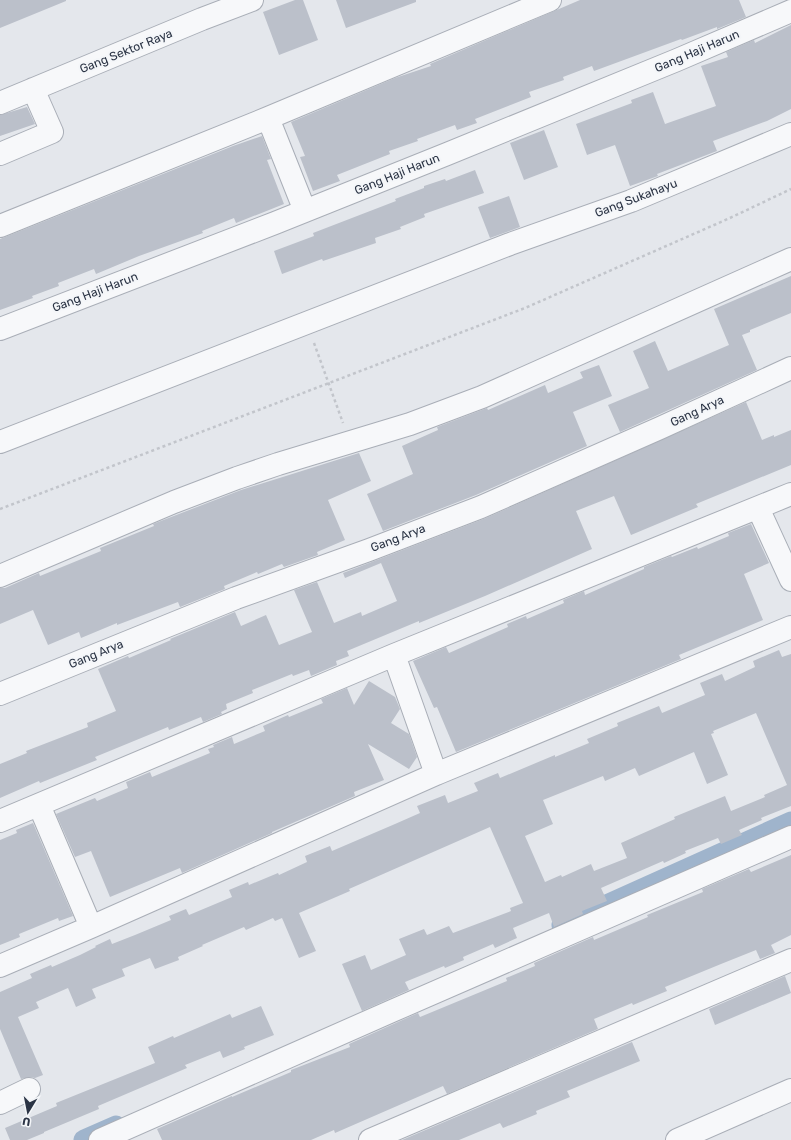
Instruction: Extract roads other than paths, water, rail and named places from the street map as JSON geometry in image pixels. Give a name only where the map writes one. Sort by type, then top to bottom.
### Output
[{"type":"street","name":"Gang Sektor Raya","points":[[0,102],[252,0]]},
{"type":"street","points":[[0,226],[268,118],[550,0]]},
{"type":"street","name":"Gang Haji Harun","points":[[0,329],[305,210],[677,60],[791,11]]},
{"type":"street","points":[[0,154],[52,132],[33,89]]},
{"type":"street","points":[[268,118],[305,210]]},
{"type":"street","name":"Gang Sukahayu","points":[[0,442],[479,256],[632,201],[791,134]]},
{"type":"street","points":[[0,576],[174,502],[223,483],[278,464],[410,424],[482,397],[791,259]]},
{"type":"street","name":"Gang Arya","points":[[0,694],[236,598],[369,550],[481,507],[652,432],[791,368]]},
{"type":"street","points":[[0,821],[394,655],[791,494]]},
{"type":"street","points":[[758,508],[791,580]]},
{"type":"street","points":[[0,966],[436,774],[791,627]]},
{"type":"street","points":[[394,655],[436,774]]},
{"type":"street","points":[[39,805],[91,927]]},
{"type":"street","points":[[100,1140],[791,837]]},
{"type":"street","points":[[370,1140],[791,960]]},
{"type":"street","points":[[0,1103],[29,1089]]},
{"type":"street","points":[[677,1140],[791,1090]]},
{"type":"waterway","points":[[562,925],[791,822]]},
{"type":"waterway","points":[[84,1140],[116,1126]]}]
